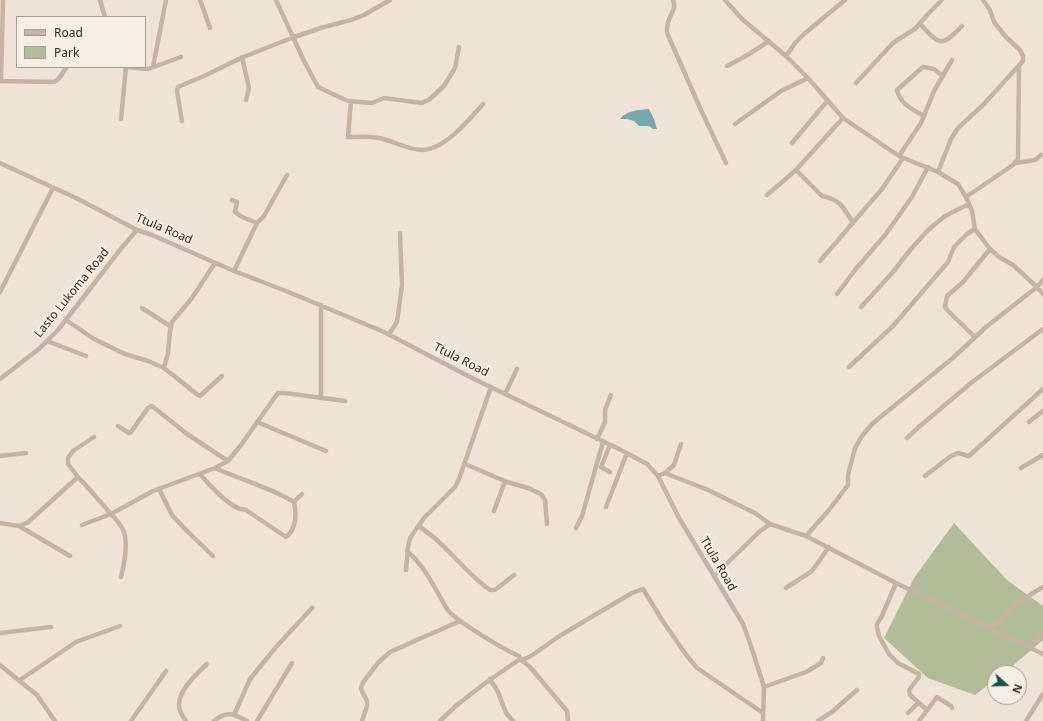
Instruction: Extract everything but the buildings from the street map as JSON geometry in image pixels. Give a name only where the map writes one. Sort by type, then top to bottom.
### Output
[{"type":"street","points":[[3,0],[0,81],[54,82],[58,80],[66,68]]},
{"type":"street","points":[[100,0],[105,16]]},
{"type":"street","points":[[153,67],[166,0]]},
{"type":"street","points":[[200,0],[210,28]]},
{"type":"street","points":[[276,0],[304,61],[318,87],[341,98],[352,101],[372,103],[384,98],[422,103],[430,99],[444,86],[455,68],[459,46]]},
{"type":"street","points":[[182,122],[177,91],[178,87],[242,57],[294,37],[351,20],[371,12],[390,0]]},
{"type":"street","points":[[672,0],[674,9],[670,16],[667,33],[726,164]]},
{"type":"street","points":[[725,0],[742,20],[786,56],[808,78],[843,118],[901,157],[928,167],[958,184],[969,204],[974,218],[975,229],[990,249],[999,257],[1013,265],[1043,294]]},
{"type":"street","points":[[786,56],[804,34],[845,0]]},
{"type":"street","points":[[856,84],[893,43],[910,33],[942,0]]},
{"type":"street","points":[[938,172],[951,139],[958,128],[983,105],[1023,61],[1023,56],[1020,50],[994,22],[990,10],[983,0]]},
{"type":"street","points":[[920,24],[935,40],[941,42],[951,37],[962,26]]},
{"type":"street","points":[[727,66],[769,42]]},
{"type":"street","points":[[137,68],[148,69],[181,57]]},
{"type":"street","points":[[242,57],[249,88],[246,100]]},
{"type":"street","points":[[820,262],[882,189],[921,123],[927,106],[952,60]]},
{"type":"street","points":[[924,116],[905,105],[897,90],[923,67],[934,69],[943,76]]},
{"type":"street","points":[[1016,163],[1019,156],[1019,67]]},
{"type":"street","points":[[121,119],[126,68]]},
{"type":"street","points":[[735,124],[781,91],[808,78]]},
{"type":"street","points":[[792,143],[828,100]]},
{"type":"street","points":[[352,101],[348,136],[378,138],[408,148],[424,150],[438,145],[456,133],[483,104]]},
{"type":"street","points":[[768,195],[796,170],[843,118]]},
{"type":"street","points":[[966,197],[1016,163],[1035,160],[1041,155]]},
{"type":"street","name":"Ttula Road","points":[[0,163],[137,230],[389,334],[450,367],[628,453],[647,464],[658,476],[679,518],[743,624],[764,687],[763,721]]},
{"type":"street","points":[[837,294],[885,235],[912,197],[928,167]]},
{"type":"street","points":[[796,170],[822,196],[828,197],[840,203],[852,223]]},
{"type":"street","points":[[234,271],[257,223],[264,216],[287,175]]},
{"type":"street","points":[[0,292],[53,188]]},
{"type":"street","points":[[232,200],[237,202],[236,212],[239,216],[257,223]]},
{"type":"street","points":[[861,307],[928,230],[945,216],[969,204]]},
{"type":"street","points":[[849,367],[893,326],[948,262],[954,247],[967,234],[975,229]]},
{"type":"street","name":"Lasto Lukoma Road","points":[[0,379],[47,341],[66,320],[137,230]]},
{"type":"street","points":[[389,334],[397,322],[402,285],[400,233]]},
{"type":"street","points":[[975,337],[948,312],[945,307],[946,300],[990,249]]},
{"type":"street","points":[[164,368],[168,353],[170,326],[174,318],[197,291],[215,262]]},
{"type":"street","points":[[806,536],[829,510],[848,485],[848,475],[855,448],[862,436],[872,424],[954,357],[975,337],[1037,287],[1043,280]]},
{"type":"street","points":[[321,305],[321,398]]},
{"type":"street","points":[[142,308],[170,326]]},
{"type":"street","points":[[66,320],[94,339],[125,354],[164,368],[200,396],[222,376]]},
{"type":"street","points":[[907,438],[971,383],[1043,329]]},
{"type":"street","points":[[47,341],[86,356]]},
{"type":"street","points":[[505,394],[517,369]]},
{"type":"street","points":[[406,570],[408,543],[418,526],[434,507],[455,487],[459,479],[491,387]]},
{"type":"street","points":[[925,476],[951,456],[958,453],[969,456],[1012,416],[1036,397],[1043,389]]},
{"type":"street","points":[[82,525],[110,514],[158,489],[215,468],[228,461],[278,394],[284,393],[346,401]]},
{"type":"street","points":[[597,439],[605,422],[605,410],[611,395]]},
{"type":"street","points":[[118,426],[129,433],[131,432],[148,408],[152,406],[187,434],[228,461]]},
{"type":"street","points":[[1029,422],[1043,411]]},
{"type":"street","points":[[257,422],[326,451]]},
{"type":"street","points":[[94,437],[73,451],[68,458],[68,464],[118,522],[125,536],[121,577]]},
{"type":"street","points":[[576,528],[582,516],[603,442]]},
{"type":"street","points":[[658,476],[666,473],[674,465],[682,444]]},
{"type":"street","points":[[610,445],[601,467],[610,472]]},
{"type":"street","points":[[0,456],[26,453]]},
{"type":"street","points":[[606,507],[628,453]]},
{"type":"street","points":[[1021,468],[1043,455]]},
{"type":"street","points":[[465,464],[541,494],[545,500],[548,524]]},
{"type":"street","points":[[215,468],[232,476],[267,488],[294,502]]},
{"type":"street","points":[[666,473],[708,490],[755,513],[770,524],[806,536],[829,547],[896,583],[1043,654]]},
{"type":"street","points":[[200,474],[210,486],[225,499],[240,509],[246,510],[286,537],[289,536],[295,522],[296,512],[294,502]]},
{"type":"street","points":[[19,526],[31,520],[55,496],[78,477]]},
{"type":"street","points":[[494,511],[505,481]]},
{"type":"street","points":[[158,489],[172,515],[213,556]]},
{"type":"street","points":[[294,502],[302,494]]},
{"type":"street","points":[[0,523],[19,526],[70,556]]},
{"type":"street","points":[[714,576],[759,532],[770,524]]},
{"type":"street","points":[[418,526],[441,543],[468,572],[490,590],[495,590],[514,575]]},
{"type":"street","points":[[786,588],[812,571],[829,547]]},
{"type":"street","points":[[407,551],[419,563],[443,598],[448,610],[460,621],[519,656],[567,711],[568,721]]},
{"type":"street","points":[[896,583],[877,624],[879,636],[889,654],[898,663],[919,674],[919,677],[909,690],[910,695],[927,710]]},
{"type":"street","points":[[988,628],[999,621],[1025,598],[1043,587]]},
{"type":"street","points":[[440,721],[457,705],[490,679],[521,660],[531,656],[555,639],[632,593],[643,589],[662,620],[697,668],[763,713]]},
{"type":"street","points":[[234,715],[246,686],[254,674],[276,647],[312,608]]},
{"type":"street","points":[[362,721],[367,706],[367,701],[361,689],[364,681],[378,663],[390,652],[460,621]]},
{"type":"street","points":[[20,680],[76,642],[120,626]]},
{"type":"street","points":[[0,633],[51,627]]},
{"type":"street","points":[[1028,646],[1043,635]]},
{"type":"street","points":[[764,687],[806,672],[821,663],[822,658]]},
{"type":"street","points":[[257,721],[292,662]]},
{"type":"street","points":[[186,721],[179,710],[180,699],[188,682],[207,664]]},
{"type":"street","points":[[0,666],[20,680],[37,695],[55,721]]},
{"type":"street","points":[[131,721],[150,696],[166,671]]},
{"type":"street","points":[[490,679],[498,692],[506,713],[513,721]]},
{"type":"street","points":[[818,721],[832,712],[857,690]]},
{"type":"street","points":[[1026,721],[1043,694]]},
{"type":"street","points":[[919,721],[937,697],[952,708]]},
{"type":"street","points":[[908,713],[918,703]]},
{"type":"street","points":[[214,721],[222,715],[234,715],[247,721]]},
{"type":"green space","points":[[954,523],[1007,580],[1043,606],[1043,640],[1013,665],[987,665],[987,686],[975,695],[928,678],[884,638],[914,578]]},
{"type":"water","points":[[649,109],[657,129],[653,129],[649,126],[639,126],[634,121],[627,119],[620,119],[630,112]]}]
